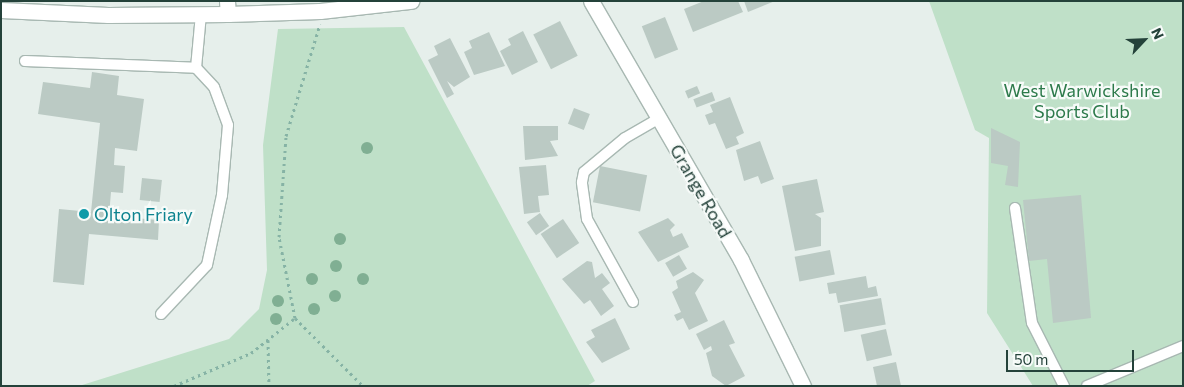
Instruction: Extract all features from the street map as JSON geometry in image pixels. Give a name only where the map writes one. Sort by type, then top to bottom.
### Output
[{"type":"street","points":[[1,10],[201,14],[228,7],[320,11],[336,5],[411,1]]},
{"type":"street","name":"Grange Road","points":[[591,1],[741,260],[803,386]]},
{"type":"lane","points":[[196,68],[201,14]]},
{"type":"lane","points":[[25,61],[196,68],[214,87],[228,125],[222,196],[207,265],[161,314]]},
{"type":"lane","points":[[633,302],[586,219],[582,182],[584,172],[618,144],[659,118]]},
{"type":"lane","points":[[1015,208],[1032,323],[1064,386]]},
{"type":"lane","points":[[1087,386],[1183,346]]},
{"type":"path","points":[[320,11],[320,34],[286,136],[279,236],[294,318],[363,386]]},
{"type":"path","points":[[174,386],[251,353],[294,318]]},
{"type":"path","points":[[268,340],[269,386]]},
{"type":"green space","name":"West Warwickshire Sports Club","points":[[929,1],[1183,1],[1183,386],[1033,386],[987,313],[989,138],[975,130]]},
{"type":"green space","points":[[404,27],[595,381],[587,386],[79,386],[229,339],[259,309],[267,270],[263,145],[278,29]]},
{"type":"building","points":[[704,1],[738,1],[743,12],[693,32],[684,9]]},
{"type":"building","points":[[744,1],[775,1],[748,12]]},
{"type":"building","points":[[665,17],[678,49],[655,59],[642,26]]},
{"type":"building","points":[[560,21],[578,56],[551,69],[533,35]]},
{"type":"building","points":[[523,31],[538,62],[512,75],[500,51],[511,45],[508,39]]},
{"type":"building","points":[[489,32],[505,66],[474,75],[464,52],[472,48],[469,41]]},
{"type":"building","points":[[450,38],[470,77],[454,87],[447,81],[454,94],[447,98],[428,60],[438,55],[434,46]]},
{"type":"building","points":[[92,72],[119,76],[117,95],[144,99],[137,151],[115,148],[114,165],[125,166],[123,193],[111,192],[109,216],[159,220],[158,240],[89,234],[84,285],[53,282],[59,209],[91,212],[100,123],[38,114],[43,82],[90,88]]},
{"type":"building","points":[[697,86],[700,93],[688,98],[685,91]]},
{"type":"building","points":[[712,92],[715,100],[697,108],[693,99]]},
{"type":"building","points":[[730,97],[744,133],[736,137],[739,144],[726,149],[715,123],[709,125],[705,115],[713,112],[710,105]]},
{"type":"building","points":[[574,108],[590,114],[584,130],[568,124]]},
{"type":"building","points":[[523,126],[558,126],[558,140],[550,141],[558,156],[525,160]]},
{"type":"building","points":[[991,128],[1020,142],[1018,187],[1005,185],[1008,166],[991,163]]},
{"type":"building","points":[[760,141],[774,179],[761,184],[758,176],[744,181],[736,150]]},
{"type":"building","points":[[546,165],[549,195],[538,196],[540,212],[524,214],[519,167]]},
{"type":"building","points":[[600,166],[647,175],[640,211],[593,202]]},
{"type":"building","points":[[142,178],[162,180],[160,202],[140,200]]},
{"type":"building","points":[[817,179],[824,212],[815,214],[821,218],[821,246],[795,251],[782,186]]},
{"type":"building","points":[[1081,195],[1091,318],[1053,323],[1047,259],[1029,261],[1023,200]]},
{"type":"building","points":[[540,213],[549,226],[536,235],[527,222]]},
{"type":"building","points":[[668,218],[675,225],[670,230],[673,237],[682,233],[689,247],[658,262],[638,232]]},
{"type":"building","points":[[563,219],[579,243],[557,258],[541,234]]},
{"type":"building","points":[[830,250],[835,275],[799,281],[795,257]]},
{"type":"building","points":[[679,255],[687,269],[673,277],[665,263]]},
{"type":"building","points":[[587,261],[592,262],[595,278],[602,273],[610,283],[602,289],[614,306],[601,316],[590,300],[584,304],[562,279]]},
{"type":"building","points":[[693,272],[704,280],[695,293],[708,321],[689,330],[683,318],[677,321],[674,315],[681,312],[672,292],[678,288],[676,281]]},
{"type":"building","points":[[866,276],[868,288],[876,286],[878,296],[838,303],[836,293],[829,294],[827,283]]},
{"type":"building","points":[[881,298],[886,325],[844,332],[840,305]]},
{"type":"building","points":[[615,318],[630,349],[602,363],[586,342],[595,337],[591,330]]},
{"type":"building","points":[[724,320],[735,343],[729,345],[745,376],[726,386],[712,376],[706,353],[712,350],[711,346],[704,350],[696,334]]},
{"type":"building","points":[[886,329],[892,355],[867,361],[861,335]]},
{"type":"building","points":[[896,362],[901,386],[877,386],[873,367]]},
{"type":"place","name":"Olton Friary","points":[[84,214]]}]
